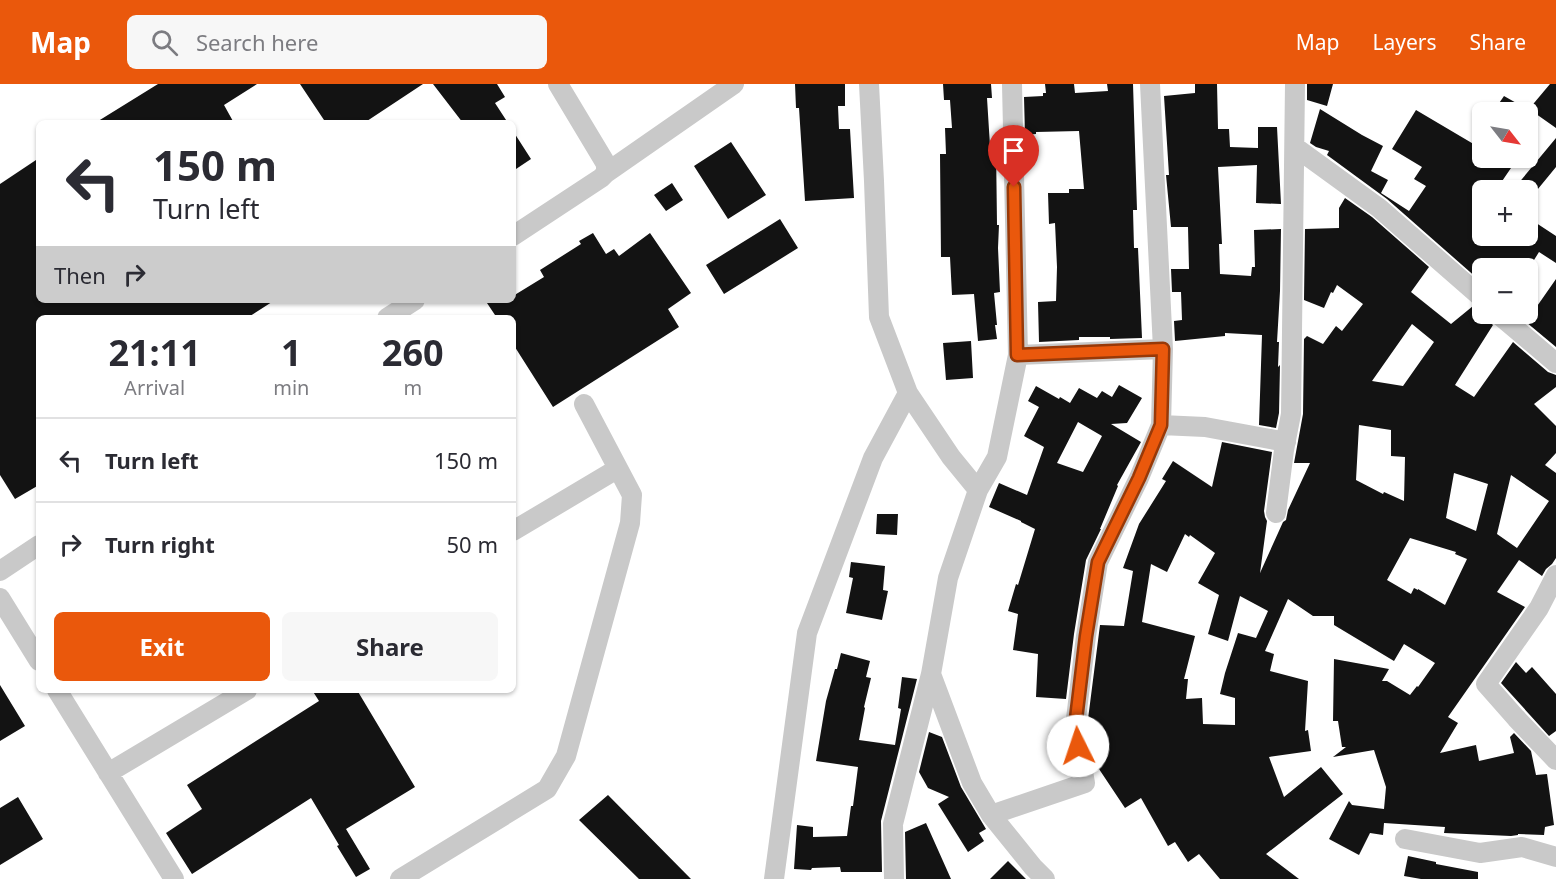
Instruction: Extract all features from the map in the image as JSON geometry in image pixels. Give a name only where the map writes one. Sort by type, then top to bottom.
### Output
[{"type":"street","points":[[558,84],[606,164],[606,173]]},
{"type":"street","points":[[516,234],[601,178],[734,84]]},
{"type":"street","points":[[869,84],[879,317],[908,393],[951,457],[978,490]]},
{"type":"street","points":[[894,879],[894,824],[931,674],[948,578],[978,490],[997,457],[1017,355],[1011,84]]},
{"type":"street","points":[[991,815],[1085,783],[1075,727],[1098,562],[1139,478],[1161,425],[1163,349],[1150,84]]},
{"type":"street","points":[[1276,513],[1291,414],[1295,84]]},
{"type":"street","points":[[1295,147],[1379,208],[1472,289]]},
{"type":"street","points":[[392,315],[410,303]]},
{"type":"street","points":[[1510,324],[1556,363]]},
{"type":"street","points":[[1017,355],[1163,349]]},
{"type":"street","points":[[774,879],[807,633],[873,458],[908,393]]},
{"type":"street","points":[[400,879],[547,789],[566,756],[630,523],[632,495],[584,404]]},
{"type":"street","points":[[1161,425],[1205,427],[1286,442]]},
{"type":"street","points":[[516,529],[617,469]]},
{"type":"street","points":[[0,571],[36,547]]},
{"type":"street","points":[[1553,751],[1516,718],[1486,684],[1539,608],[1556,575]]},
{"type":"street","points":[[0,598],[36,656]]},
{"type":"street","points":[[931,674],[972,783],[991,815],[1045,879]]},
{"type":"street","points":[[59,693],[174,879]]},
{"type":"street","points":[[108,773],[242,693]]},
{"type":"street","points":[[1405,839],[1480,854],[1522,847],[1556,856]]},
{"type":"building","points":[[158,84],[257,84],[224,105],[232,120],[100,120]]},
{"type":"building","points":[[300,84],[423,84],[369,120],[324,120]]},
{"type":"building","points":[[433,84],[497,84],[505,97],[495,103],[506,120],[461,120]]},
{"type":"building","points":[[795,84],[845,84],[845,106],[838,106],[839,129],[850,129],[854,198],[805,201],[799,108],[796,108]]},
{"type":"building","points":[[943,84],[991,84],[992,98],[987,98],[990,146],[996,146],[997,225],[999,225],[1000,292],[994,293],[997,339],[978,341],[974,294],[952,295],[950,257],[941,257],[940,154],[946,154],[945,128],[952,128],[950,100],[944,100]]},
{"type":"building","points":[[1045,84],[1074,84],[1075,93],[1108,91],[1107,84],[1133,84],[1137,210],[1133,210],[1134,248],[1138,248],[1142,338],[1079,337],[1079,340],[1039,342],[1038,302],[1056,301],[1055,223],[1049,224],[1048,193],[1069,193],[1069,189],[1084,189],[1079,131],[1036,132],[1036,134],[1025,135],[1024,97],[1043,96],[1043,93],[1046,93]]},
{"type":"building","points":[[1195,84],[1217,84],[1218,129],[1229,129],[1230,147],[1258,148],[1258,127],[1277,127],[1281,204],[1256,203],[1257,165],[1218,167],[1222,244],[1219,244],[1220,274],[1251,276],[1252,267],[1255,267],[1254,230],[1281,229],[1277,342],[1279,342],[1278,367],[1280,365],[1279,413],[1276,428],[1259,425],[1262,335],[1225,333],[1225,336],[1175,341],[1174,321],[1182,320],[1181,292],[1172,292],[1171,269],[1189,269],[1188,227],[1171,227],[1166,175],[1169,175],[1164,96],[1195,93]]},
{"type":"building","points":[[1307,84],[1333,84],[1327,106],[1307,100]]},
{"type":"building","points":[[1550,84],[1556,84],[1556,128],[1538,115],[1538,102],[1535,102]]},
{"type":"building","points":[[1504,96],[1514,102],[1500,102]]},
{"type":"building","points":[[1320,109],[1383,146],[1371,171],[1388,180],[1381,193],[1409,211],[1426,186],[1414,179],[1422,167],[1392,149],[1416,110],[1472,143],[1472,168],[1511,168],[1503,180],[1472,180],[1472,246],[1538,246],[1538,224],[1556,236],[1556,263],[1539,252],[1535,258],[1472,258],[1472,274],[1387,199],[1327,155],[1329,151],[1310,143]]},
{"type":"building","points":[[516,136],[531,159],[516,169]]},
{"type":"building","points":[[1556,138],[1556,167],[1538,189],[1538,180],[1521,180],[1531,168],[1538,168],[1538,160]]},
{"type":"building","points":[[731,142],[766,195],[728,219],[694,166]]},
{"type":"building","points":[[36,160],[36,303],[270,303],[252,315],[36,315],[36,487],[15,499],[0,475],[0,184]]},
{"type":"building","points":[[672,183],[683,200],[666,211],[654,195]]},
{"type":"building","points":[[1345,198],[1372,217],[1429,267],[1411,292],[1451,324],[1472,307],[1472,324],[1493,325],[1455,385],[1474,397],[1513,342],[1548,372],[1556,375],[1556,387],[1534,404],[1556,426],[1556,453],[1545,465],[1556,473],[1556,558],[1542,576],[1519,560],[1497,592],[1525,607],[1448,717],[1458,723],[1440,753],[1476,745],[1479,761],[1514,753],[1510,737],[1514,733],[1531,751],[1536,775],[1547,774],[1554,825],[1545,827],[1544,835],[1511,836],[1444,833],[1445,827],[1384,823],[1383,835],[1370,833],[1359,855],[1329,839],[1349,801],[1352,805],[1384,809],[1386,787],[1374,750],[1333,757],[1346,747],[1342,747],[1338,721],[1333,721],[1334,659],[1389,669],[1382,681],[1387,681],[1410,695],[1435,663],[1404,644],[1394,661],[1334,625],[1334,616],[1313,616],[1288,599],[1265,651],[1274,654],[1270,671],[1308,681],[1305,731],[1308,730],[1311,751],[1269,757],[1284,797],[1321,767],[1343,794],[1266,854],[1299,879],[1220,879],[1199,854],[1188,862],[1175,842],[1168,846],[1141,798],[1125,808],[1099,769],[1095,771],[1087,727],[1100,625],[1124,626],[1133,571],[1123,568],[1139,524],[1166,481],[1162,479],[1173,461],[1212,487],[1222,442],[1272,452],[1264,511],[1267,521],[1260,573],[1310,463],[1294,463],[1303,414],[1304,339],[1307,336],[1323,344],[1336,326],[1342,331],[1363,304],[1337,285],[1324,308],[1304,300],[1305,229],[1339,228],[1339,208]],"holes":[[[1412,324],[1434,342],[1403,386],[1372,381]],[[1359,425],[1391,430],[1391,456],[1405,457],[1404,501],[1384,492],[1383,494],[1356,480]],[[1454,473],[1488,484],[1476,531],[1446,518]],[[1511,475],[1549,501],[1517,548],[1497,534]],[[1185,534],[1189,537],[1190,535],[1215,553],[1198,583],[1219,595],[1208,634],[1228,641],[1240,596],[1268,611],[1256,638],[1238,633],[1225,673],[1220,694],[1235,698],[1235,725],[1203,724],[1202,698],[1186,699],[1188,679],[1184,679],[1195,636],[1142,622],[1151,564],[1167,572]],[[1410,538],[1456,552],[1455,554],[1467,559],[1445,605],[1418,589],[1414,588],[1411,594],[1387,580]]]},
{"type":"building","points":[[780,219],[798,248],[724,294],[706,265]]},
{"type":"building","points":[[593,233],[606,254],[614,249],[619,256],[650,233],[691,293],[668,309],[679,327],[553,407],[516,349],[516,315],[495,315],[487,303],[516,303],[516,294],[544,277],[540,270],[581,244],[579,241]]},
{"type":"building","points":[[1556,279],[1556,347],[1528,324],[1538,324],[1538,305]]},
{"type":"building","points":[[971,341],[973,378],[946,380],[943,343]]},
{"type":"building","points":[[1119,385],[1142,398],[1127,423],[1111,424],[1141,442],[1117,485],[1101,529],[1086,560],[1066,699],[1036,697],[1038,654],[1013,650],[1018,614],[1008,611],[1035,529],[989,507],[999,483],[1027,495],[1044,447],[1024,436],[1039,407],[1028,401],[1036,386],[1070,403],[1079,388],[1097,398],[1102,391],[1112,397]],"holes":[[[1078,422],[1102,436],[1083,472],[1057,463]]]},
{"type":"building","points":[[877,514],[898,514],[897,535],[876,534]]},
{"type":"building","points":[[851,562],[885,566],[883,590],[888,591],[882,620],[846,613],[853,578],[849,577]]},
{"type":"building","points":[[841,653],[870,661],[866,677],[871,678],[859,740],[895,745],[901,709],[898,708],[902,677],[917,679],[881,821],[882,872],[841,872],[840,867],[794,869],[797,825],[813,827],[813,837],[847,836],[858,767],[816,761],[826,701]]},
{"type":"building","points":[[1516,662],[1526,673],[1532,667],[1556,694],[1556,731],[1549,736],[1501,683]]},
{"type":"building","points":[[0,685],[25,726],[0,741]]},
{"type":"building","points":[[314,693],[359,693],[415,787],[346,829],[370,869],[356,877],[311,798],[192,874],[166,833],[202,809],[187,785],[319,701]]},
{"type":"building","points":[[929,732],[942,737],[961,787],[986,829],[979,833],[984,841],[968,852],[938,804],[949,797],[928,788],[919,772]]},
{"type":"building","points":[[608,795],[691,879],[639,879],[579,820]]},
{"type":"building","points":[[18,797],[43,839],[0,865],[0,808]]},
{"type":"building","points":[[926,823],[951,879],[906,879],[905,832]]},
{"type":"building","points":[[1408,856],[1478,872],[1478,879],[1421,879],[1404,876]]},
{"type":"building","points":[[1008,861],[1026,879],[990,879]]},
{"type":"route","points":[[1014,187],[1017,355],[1163,349],[1161,425],[1139,478],[1098,562],[1075,727],[1078,746]]}]
